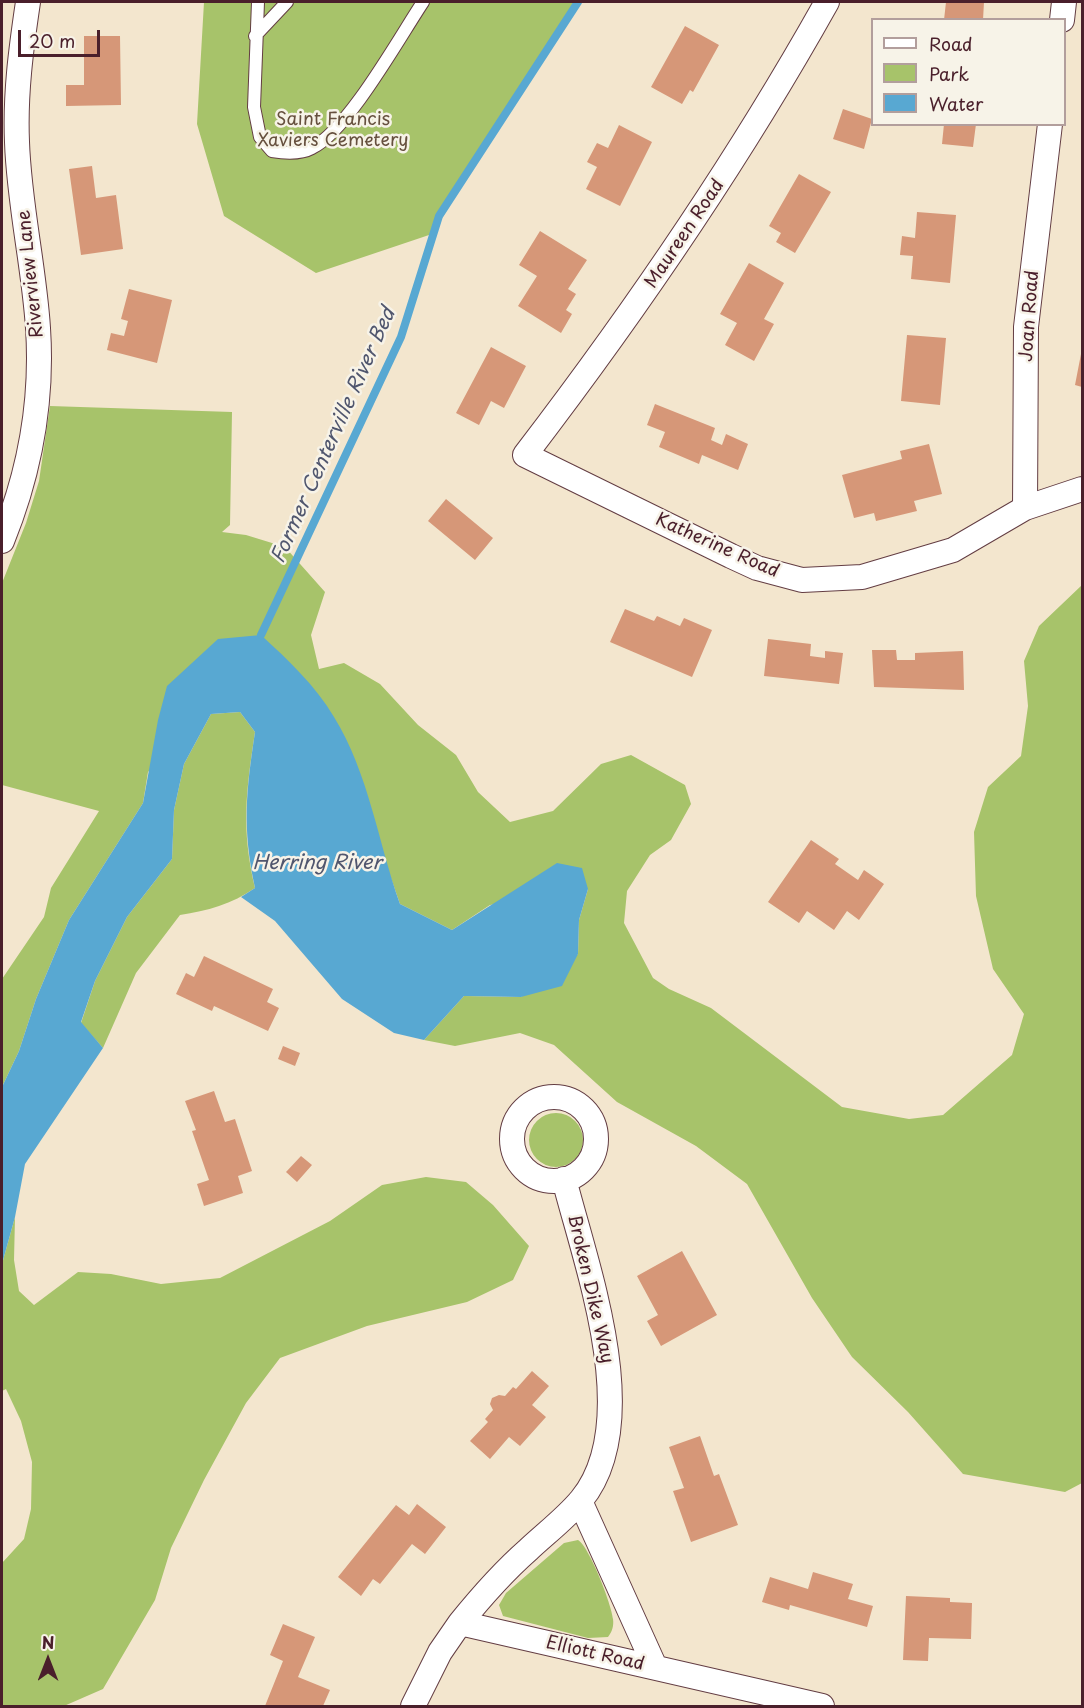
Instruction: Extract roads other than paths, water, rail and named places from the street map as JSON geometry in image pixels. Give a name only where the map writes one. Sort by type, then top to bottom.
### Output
[{"type":"street","name":"Riverview Lane","points":[[2,541],[28,462],[35,430],[39,374],[38,326],[17,142],[16,84],[28,2]]},
{"type":"street","name":"Maureen Road","points":[[525,455],[609,345],[714,191],[783,81],[827,2]]},
{"type":"street","points":[[1062,18],[1064,2]]},
{"type":"street","name":"Joan Road","points":[[1024,508],[1026,327],[1050,126]]},
{"type":"street","name":"Katherine Road","points":[[525,455],[757,568],[802,580],[862,578],[934,558],[970,541],[1024,508],[1083,489]]},
{"type":"street","name":"Broken Dike Way","points":[[460,1623],[485,1593],[580,1501],[593,1482],[604,1451],[610,1391],[599,1316],[564,1179]]},
{"type":"street","points":[[580,1501],[656,1667]]},
{"type":"street","points":[[414,1707],[440,1652],[460,1623]]},
{"type":"street","name":"Elliott Road","points":[[460,1623],[822,1707]]},
{"type":"lane","points":[[258,2],[254,106],[260,137],[272,151],[288,153],[312,149],[342,123],[423,2]]},
{"type":"lane","points":[[255,36],[287,2]]},
{"type":"water","name":"Herring River","points":[[261,635],[310,684],[334,717],[346,739],[372,809],[400,904],[452,930],[557,863],[582,868],[588,889],[579,920],[578,954],[562,986],[521,997],[464,996],[424,1040],[394,1033],[342,999],[275,921],[241,897],[255,888],[248,846],[247,810],[255,732],[240,712],[211,714],[184,764],[174,810],[172,859],[127,917],[95,981],[81,1022],[103,1048],[25,1164],[15,1217],[2,1264],[2,1087],[19,1051],[36,999],[69,920],[143,803],[158,720],[167,686],[218,639]]},
{"type":"waterway","name":"Former Centerville River Bed","points":[[261,635],[401,337],[439,216],[578,2]]},
{"type":"park label","name":"Saint Francis Xaviers Cemetery","points":[[333,130]]}]
